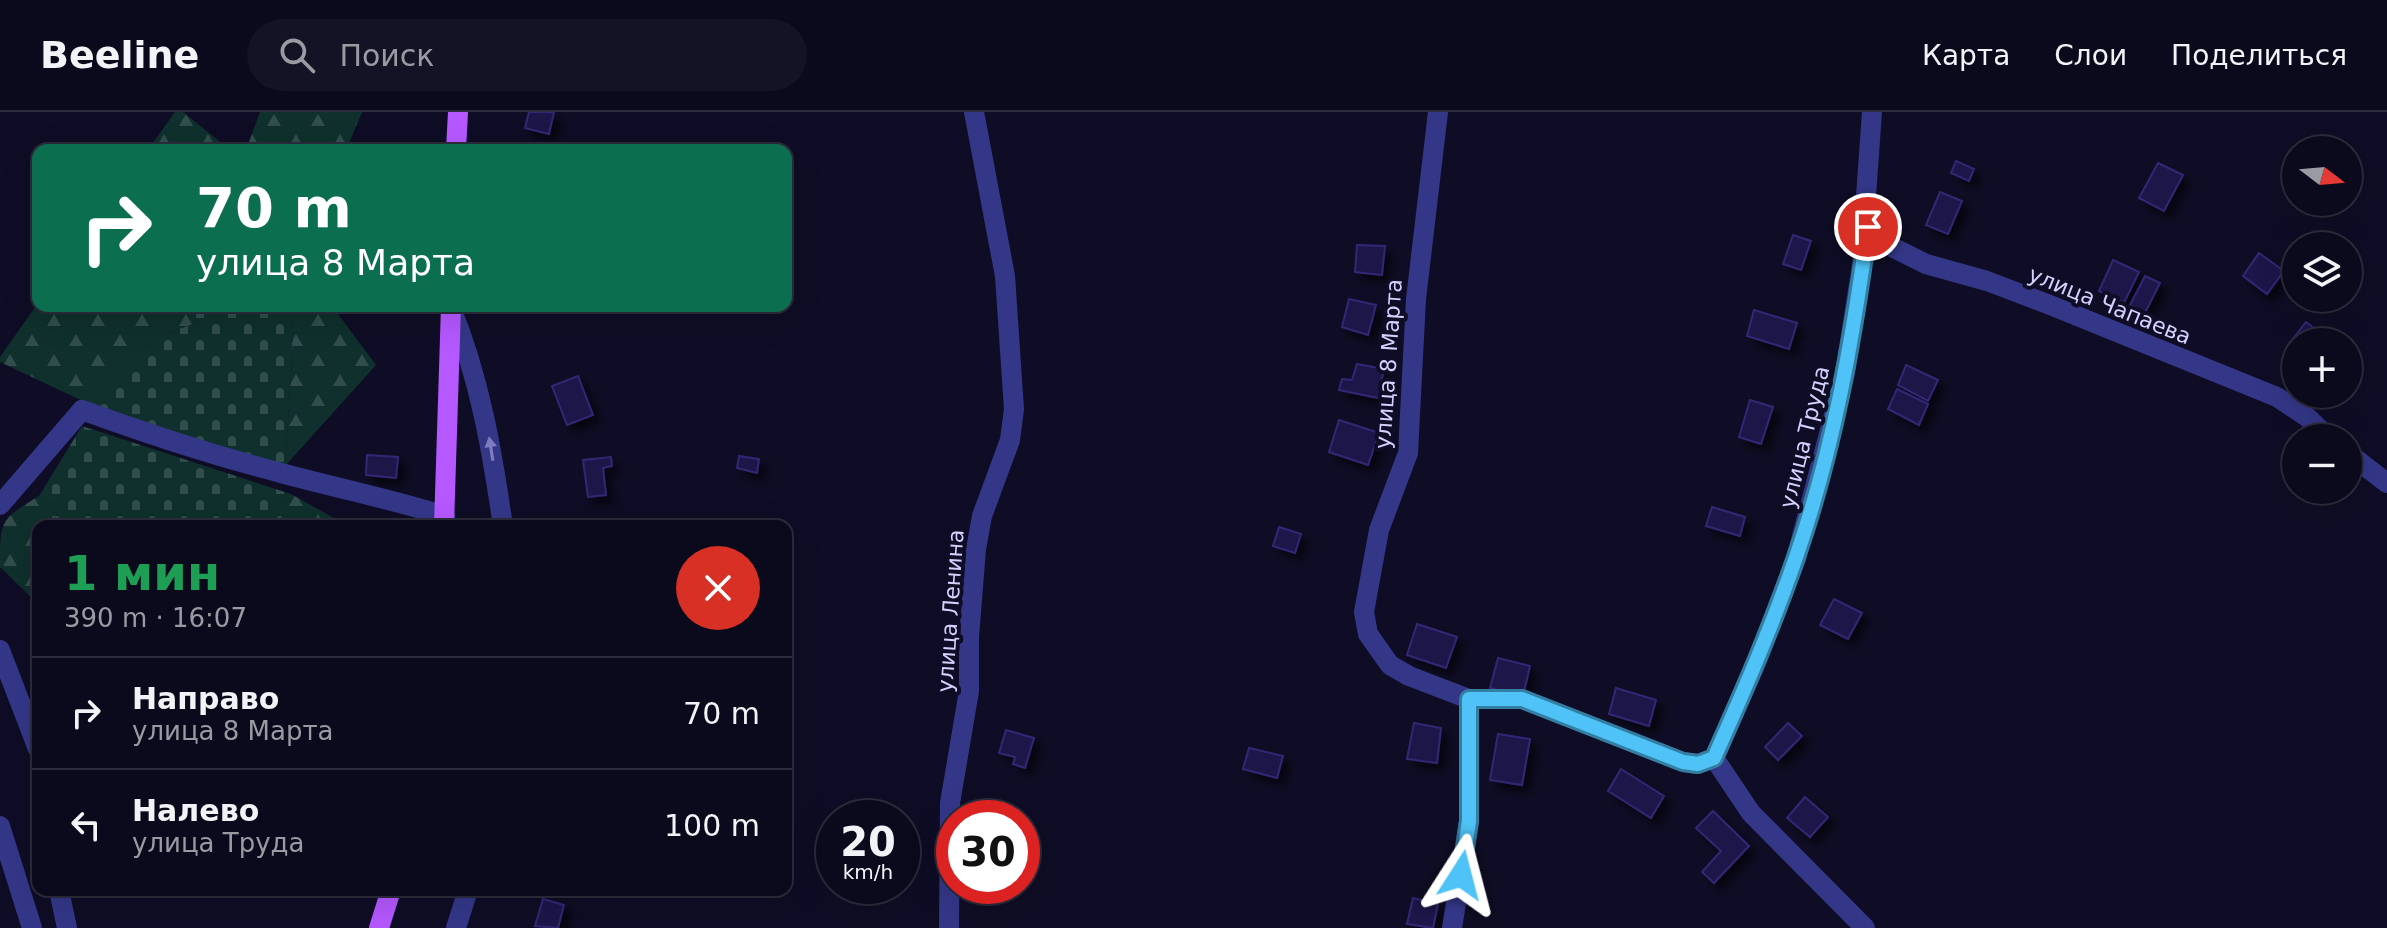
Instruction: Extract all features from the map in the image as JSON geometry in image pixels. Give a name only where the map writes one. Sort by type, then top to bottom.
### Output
[{"type":"main road","points":[[456,144],[458,112]]},
{"type":"main road","points":[[445,520],[451,312]]},
{"type":"main road","points":[[379,928],[389,896]]},
{"type":"street","name":"улица Ленина","points":[[949,928],[950,803],[969,691],[969,637],[976,549],[982,516],[1010,440],[1014,409],[1005,276],[974,112]]},
{"type":"street","name":"улица 8 Марта","points":[[1438,112],[1416,299],[1408,453],[1379,530],[1364,612],[1368,634],[1390,665],[1409,676],[1469,699],[1522,699],[1683,762],[1698,764],[1714,758]]},
{"type":"street","name":"улица Труда","points":[[1714,758],[1756,663],[1796,559],[1845,373],[1868,227],[1866,196],[1872,112]]},
{"type":"street","name":"улица Чапаева","points":[[1868,227],[1884,243],[1926,264],[1987,281],[2277,397],[2314,424]]},
{"type":"street","points":[[453,312],[469,351],[490,437],[502,520]]},
{"type":"street","points":[[0,505],[82,410],[167,441],[277,472],[377,494],[442,520]]},
{"type":"street","points":[[2362,464],[2387,483]]},
{"type":"street","points":[[0,650],[32,733]]},
{"type":"street","points":[[1452,928],[1469,821],[1469,699]]},
{"type":"street","points":[[1714,758],[1751,813],[1865,928]]},
{"type":"street","points":[[0,826],[32,928]]},
{"type":"street","points":[[60,896],[67,928]]},
{"type":"street","points":[[456,928],[466,896]]},
{"type":"green space","points":[[175,112],[183,112],[223,144],[152,144]]},
{"type":"green space","points":[[260,112],[362,112],[349,144],[248,144]]},
{"type":"green space","points":[[32,312],[197,312],[194,324],[157,336],[87,403],[0,362],[0,357]]},
{"type":"green space","points":[[197,312],[290,312],[293,343],[285,466],[188,439],[87,403],[157,336],[194,324]]},
{"type":"green space","points":[[290,312],[336,312],[376,365],[285,466],[293,343]]},
{"type":"green space","points":[[82,426],[291,494],[280,520],[57,520],[39,496]]},
{"type":"green space","points":[[291,494],[337,520],[280,520]]},
{"type":"green space","points":[[39,496],[57,520],[32,520],[32,598],[0,567],[2,530],[16,510]]},
{"type":"building","points":[[529,112],[554,112],[549,134],[525,128]]},
{"type":"building","points":[[1956,161],[1974,169],[1969,181],[1951,173]]},
{"type":"building","points":[[2158,163],[2183,175],[2164,211],[2139,198]]},
{"type":"building","points":[[1940,192],[1962,201],[1948,234],[1926,225]]},
{"type":"building","points":[[1793,235],[1811,241],[1801,270],[1783,264]]},
{"type":"building","points":[[1357,245],[1385,246],[1382,275],[1355,272]]},
{"type":"building","points":[[2259,253],[2282,270],[2267,294],[2243,276]]},
{"type":"building","points":[[2113,260],[2139,272],[2124,303],[2099,291]]},
{"type":"building","points":[[2145,276],[2160,283],[2145,313],[2130,305]]},
{"type":"building","points":[[1349,299],[1376,305],[1368,335],[1342,327]]},
{"type":"building","points":[[1754,310],[1797,323],[1789,349],[1747,336]]},
{"type":"building","points":[[1357,364],[1384,369],[1378,398],[1339,390],[1342,379],[1352,380]]},
{"type":"building","points":[[1906,365],[1938,380],[1928,401],[1898,385]]},
{"type":"building","points":[[578,376],[593,415],[567,425],[552,386]]},
{"type":"building","points":[[1897,389],[1928,404],[1919,425],[1888,409]]},
{"type":"building","points":[[1750,400],[1773,407],[1761,444],[1739,437]]},
{"type":"building","points":[[1339,420],[1379,433],[1368,465],[1329,452]]},
{"type":"building","points":[[367,455],[398,457],[396,478],[366,475]]},
{"type":"building","points":[[739,456],[759,459],[757,473],[737,468]]},
{"type":"building","points":[[611,457],[612,466],[603,468],[606,495],[588,497],[583,460]]},
{"type":"building","points":[[1712,507],[1745,517],[1740,536],[1706,526]]},
{"type":"building","points":[[1279,527],[1301,534],[1295,553],[1273,546]]},
{"type":"building","points":[[1834,599],[1862,613],[1848,639],[1820,625]]},
{"type":"building","points":[[1417,624],[1457,637],[1446,668],[1407,655]]},
{"type":"building","points":[[1498,658],[1530,666],[1523,696],[1490,688]]},
{"type":"building","points":[[1616,688],[1656,700],[1649,726],[1609,714]]},
{"type":"building","points":[[1414,723],[1441,728],[1437,763],[1407,759]]},
{"type":"building","points":[[1788,723],[1802,736],[1778,760],[1765,747]]},
{"type":"building","points":[[1006,730],[1034,738],[1025,768],[1013,764],[1015,757],[999,753]]},
{"type":"building","points":[[1498,734],[1530,739],[1522,785],[1490,780]]},
{"type":"building","points":[[1249,748],[1283,756],[1277,778],[1243,769]]},
{"type":"building","points":[[1621,769],[1664,796],[1651,818],[1608,791]]},
{"type":"building","points":[[1805,797],[1828,817],[1810,837],[1787,818]]},
{"type":"building","points":[[1713,811],[1749,846],[1714,883],[1702,872],[1721,851],[1696,828]]},
{"type":"building","points":[[1413,898],[1438,904],[1433,928],[1407,924]]},
{"type":"building","points":[[543,899],[564,905],[558,928],[535,926]]},
{"type":"route","points":[[1461,875],[1469,821],[1469,699],[1522,699],[1683,762],[1698,764],[1714,758],[1756,663],[1796,559],[1808,518],[1853,336],[1868,227]]}]
